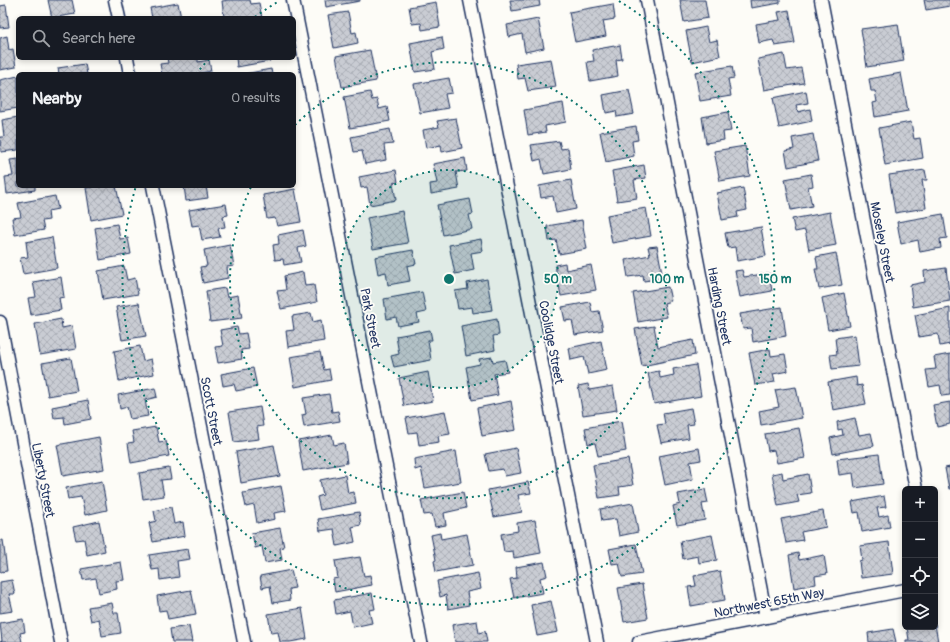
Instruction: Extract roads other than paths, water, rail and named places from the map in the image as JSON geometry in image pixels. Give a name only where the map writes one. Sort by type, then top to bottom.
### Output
[{"type":"street","points":[[115,0],[119,16]]},
{"type":"street","name":"Park Street","points":[[293,0],[421,642]]},
{"type":"street","name":"Coolidge Street","points":[[470,0],[597,642]]},
{"type":"street","name":"Harding Street","points":[[647,0],[766,617]]},
{"type":"street","name":"Moseley Street","points":[[821,0],[915,486]]},
{"type":"street","points":[[127,60],[130,72]]},
{"type":"street","name":"Scott Street","points":[[153,188],[244,642]]},
{"type":"street","name":"Liberty Street","points":[[0,322],[61,642]]},
{"type":"street","name":"Northwest 65th Way","points":[[639,642],[902,591]]}]
